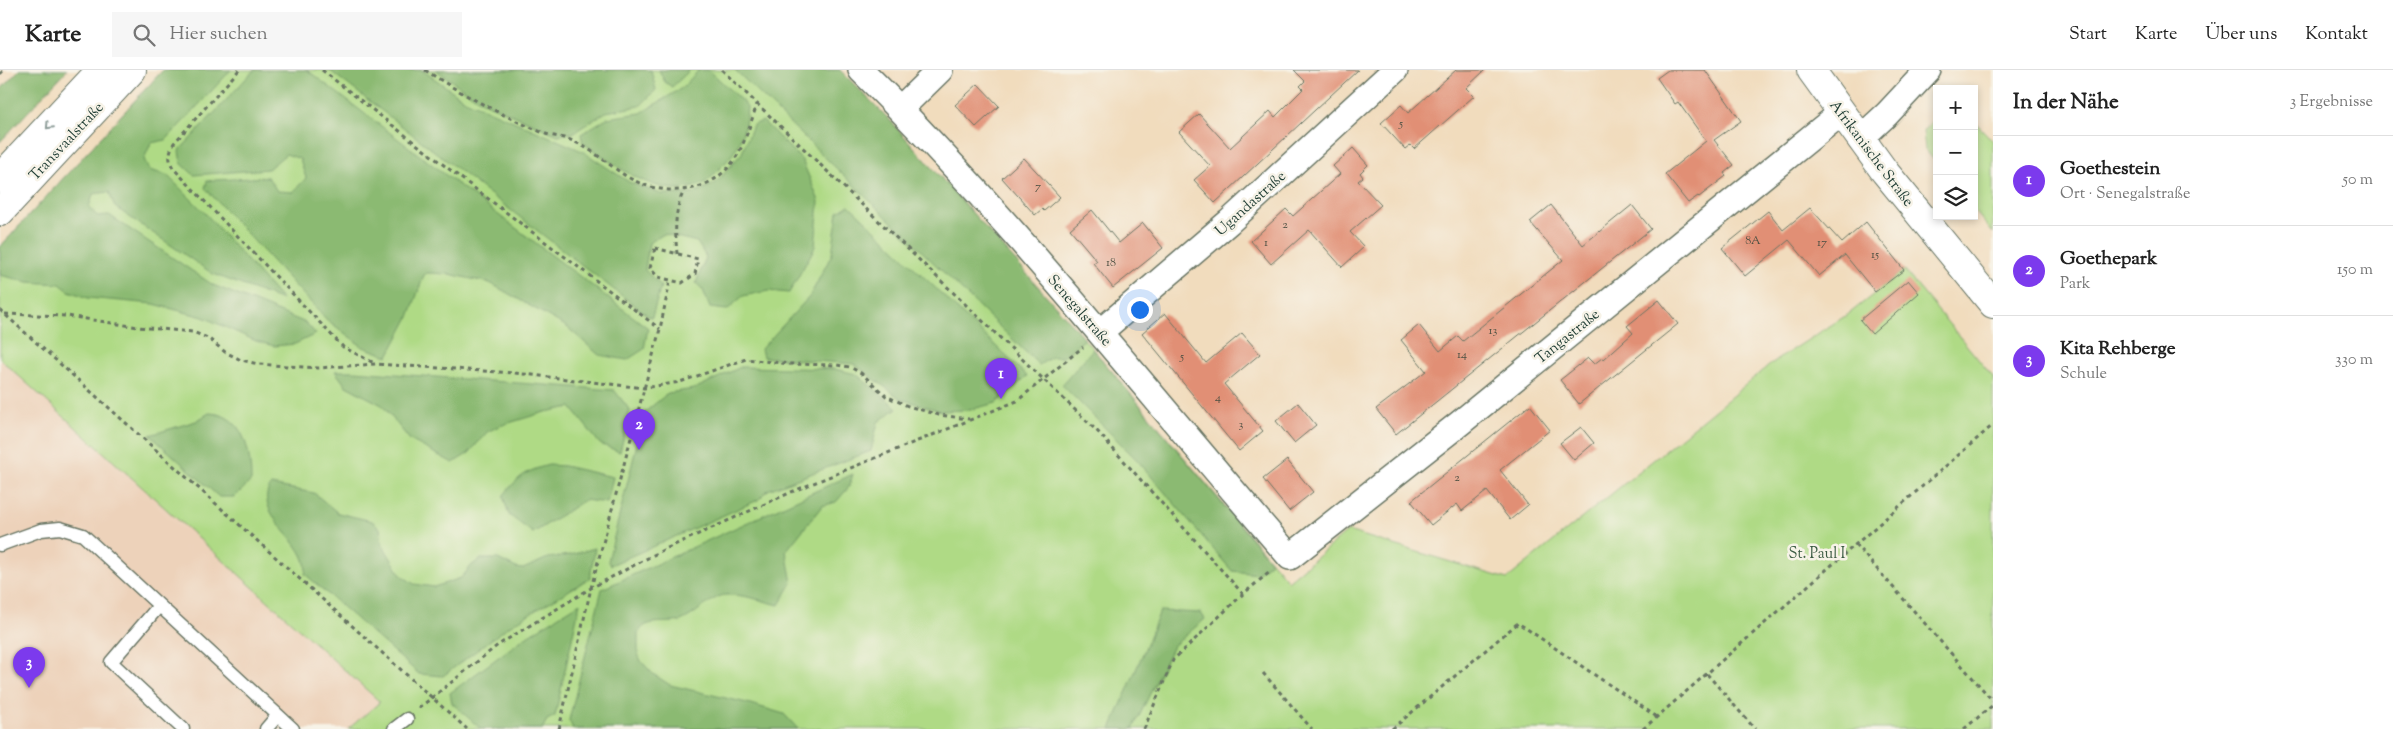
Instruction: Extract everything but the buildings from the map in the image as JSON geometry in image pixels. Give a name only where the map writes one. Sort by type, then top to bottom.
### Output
[{"type":"street","name":"Transvaalstraße","points":[[0,178],[101,70]]},
{"type":"street","name":"Transvaalstraße","points":[[0,212],[132,70]]},
{"type":"street","name":"Senegalstraße","points":[[861,70],[900,109],[1092,339],[1284,561]]},
{"type":"street","points":[[900,109],[940,70]]},
{"type":"street","name":"Ugandastraße","points":[[1092,339],[1230,222],[1396,70]]},
{"type":"street","name":"Afrikanische Straße","points":[[1811,70],[1860,139],[1993,304]]},
{"type":"street","points":[[1860,139],[1887,114],[1928,70]]},
{"type":"street","name":"Tangastraße","points":[[1284,561],[1420,455],[1841,113]]},
{"type":"lane","points":[[0,545],[41,530],[60,528],[83,535],[293,729]]},
{"type":"lane","points":[[159,606],[111,662],[183,729]]},
{"type":"lane","points":[[266,729],[278,715]]},
{"type":"lane","points":[[394,729],[407,719]]},
{"type":"path","points":[[0,74],[4,70]]},
{"type":"path","points":[[239,70],[174,143],[170,161],[173,168],[343,347],[376,364]]},
{"type":"path","points":[[322,70],[660,329]]},
{"type":"path","points":[[425,70],[478,103],[548,134],[574,141],[626,176],[643,185],[664,190],[684,191],[697,189],[723,172],[739,152],[757,104]]},
{"type":"path","points":[[722,70],[1098,432],[1243,594]]},
{"type":"path","points":[[677,254],[676,213],[678,202],[684,191]]},
{"type":"path","points":[[655,248],[698,259],[692,278],[682,284],[670,281],[658,277],[650,268],[655,248]]},
{"type":"path","points":[[559,729],[591,588],[660,329],[670,281]]},
{"type":"path","points":[[0,310],[467,729]]},
{"type":"path","points":[[5,314],[67,316],[138,327],[192,332],[208,338],[225,352],[241,360],[258,364],[318,368],[376,364],[515,373],[644,388],[680,382],[746,359],[790,364],[838,365],[850,367],[861,373],[886,396],[908,406],[939,415],[969,420]]},
{"type":"path","points":[[431,697],[498,645],[591,588],[661,551],[778,498],[1017,401],[1092,339]]},
{"type":"path","points":[[1643,729],[1993,425]]},
{"type":"path","points":[[1855,544],[1993,703],[1964,729]]},
{"type":"path","points":[[1144,729],[1174,660],[1243,594],[1284,561]]},
{"type":"path","points":[[1392,729],[1518,622],[1657,717]]},
{"type":"path","points":[[1263,673],[1312,729]]},
{"type":"path","points":[[1707,674],[1755,729]]},
{"type":"shaded area","points":[[0,359],[381,702],[348,729],[0,729]]},
{"type":"green space","points":[[19,70],[67,70],[0,142],[0,90]]},
{"type":"green space","name":"St. Paul I","points":[[163,70],[840,70],[887,117],[1093,349],[1288,581],[1348,531],[1507,579],[1775,361],[1850,313],[1904,270],[1993,377],[1993,729],[348,729],[380,702],[0,359],[0,247]]},
{"type":"green space","points":[[163,70],[231,70],[166,140],[151,143],[144,159],[149,170],[167,175],[206,214],[282,300],[213,274],[115,207],[109,192],[93,194],[89,207],[97,216],[109,215],[213,285],[306,323],[316,334],[295,344],[274,346],[256,341],[203,317],[154,304],[88,298],[69,291],[60,284],[28,282],[0,275],[0,247]]},
{"type":"green space","points":[[254,70],[307,70],[648,328],[644,349],[627,360],[599,355],[567,327],[490,283],[449,274],[427,273],[424,275],[409,317],[388,356],[363,347],[326,319],[205,188],[207,181],[268,177],[277,191],[293,192],[306,178],[300,159],[286,154],[268,169],[194,175],[181,163],[179,151]]},
{"type":"green space","points":[[329,70],[422,70],[465,100],[582,151],[629,182],[661,194],[692,194],[716,183],[742,153],[753,125],[763,121],[802,160],[819,201],[815,247],[789,293],[768,291],[743,296],[727,310],[710,308],[703,290],[696,283],[706,257],[697,242],[664,234],[649,243],[645,270],[661,286],[652,317],[648,316]]},
{"type":"green space","points":[[436,70],[651,70],[656,90],[640,106],[606,112],[573,133],[558,135],[479,100]]},
{"type":"green space","points":[[659,70],[690,70],[672,87],[665,82]]},
{"type":"green space","points":[[699,70],[709,70],[747,106],[745,124],[737,147],[727,161],[706,182],[688,188],[672,189],[656,185],[624,171],[583,143],[581,134],[607,118],[641,113],[682,88]]},
{"type":"green space","points":[[735,70],[840,70],[887,117],[1085,339],[1063,357],[1052,357],[1039,365]]},
{"type":"green space","points":[[1933,120],[1933,159],[1925,149],[1923,131]]},
{"type":"green space","points":[[1978,125],[1993,141],[1993,233],[1978,215]]},
{"type":"green space","points":[[849,205],[1027,376],[996,403],[969,410],[941,411],[901,399],[854,364],[763,357],[761,349],[810,296],[832,254],[838,212]]},
{"type":"green space","points":[[1093,349],[1271,562],[1257,574],[1232,571],[1138,461],[1062,385]]},
{"type":"green space","points":[[741,367],[835,369],[856,374],[897,408],[878,422],[871,451],[768,490],[758,500],[611,565],[608,561],[645,412],[668,393],[694,389]]},
{"type":"green space","points":[[335,371],[614,390],[630,410],[620,452],[600,444],[571,407],[545,412],[499,426],[487,432],[469,453],[453,463],[410,440],[382,405],[346,386]]},
{"type":"green space","points":[[209,413],[221,415],[238,427],[247,447],[251,481],[235,497],[219,497],[150,435],[196,421]]},
{"type":"green space","points":[[549,465],[564,466],[613,477],[607,503],[585,500],[533,533],[509,515],[503,496],[523,476]]},
{"type":"green space","points":[[853,474],[849,487],[836,502],[822,506],[786,551],[792,583],[779,605],[753,598],[721,596],[715,598],[685,619],[674,622],[651,623],[641,629],[638,634],[638,654],[641,661],[653,674],[670,685],[747,703],[784,714],[798,729],[573,729],[569,720],[602,589]]},
{"type":"green space","points":[[271,485],[314,493],[338,513],[372,521],[380,528],[382,544],[401,575],[414,584],[434,587],[461,578],[472,565],[481,559],[498,559],[516,568],[523,569],[548,558],[570,555],[595,548],[590,578],[509,626],[443,676],[419,674],[305,574],[305,563],[300,552],[269,507],[267,496]]},
{"type":"green space","points":[[580,603],[555,716],[547,720],[542,729],[481,729],[452,703],[450,693],[527,636]]},
{"type":"green space","points":[[1160,611],[1201,613],[1205,619],[1173,646],[1133,729],[1111,729],[1148,641]]},
{"type":"place","name":"Goethestein","points":[[1001,399]]},
{"type":"place","name":"Goethepark","points":[[639,450]]},
{"type":"place","name":"Kita Rehberge","points":[[29,688]]}]
